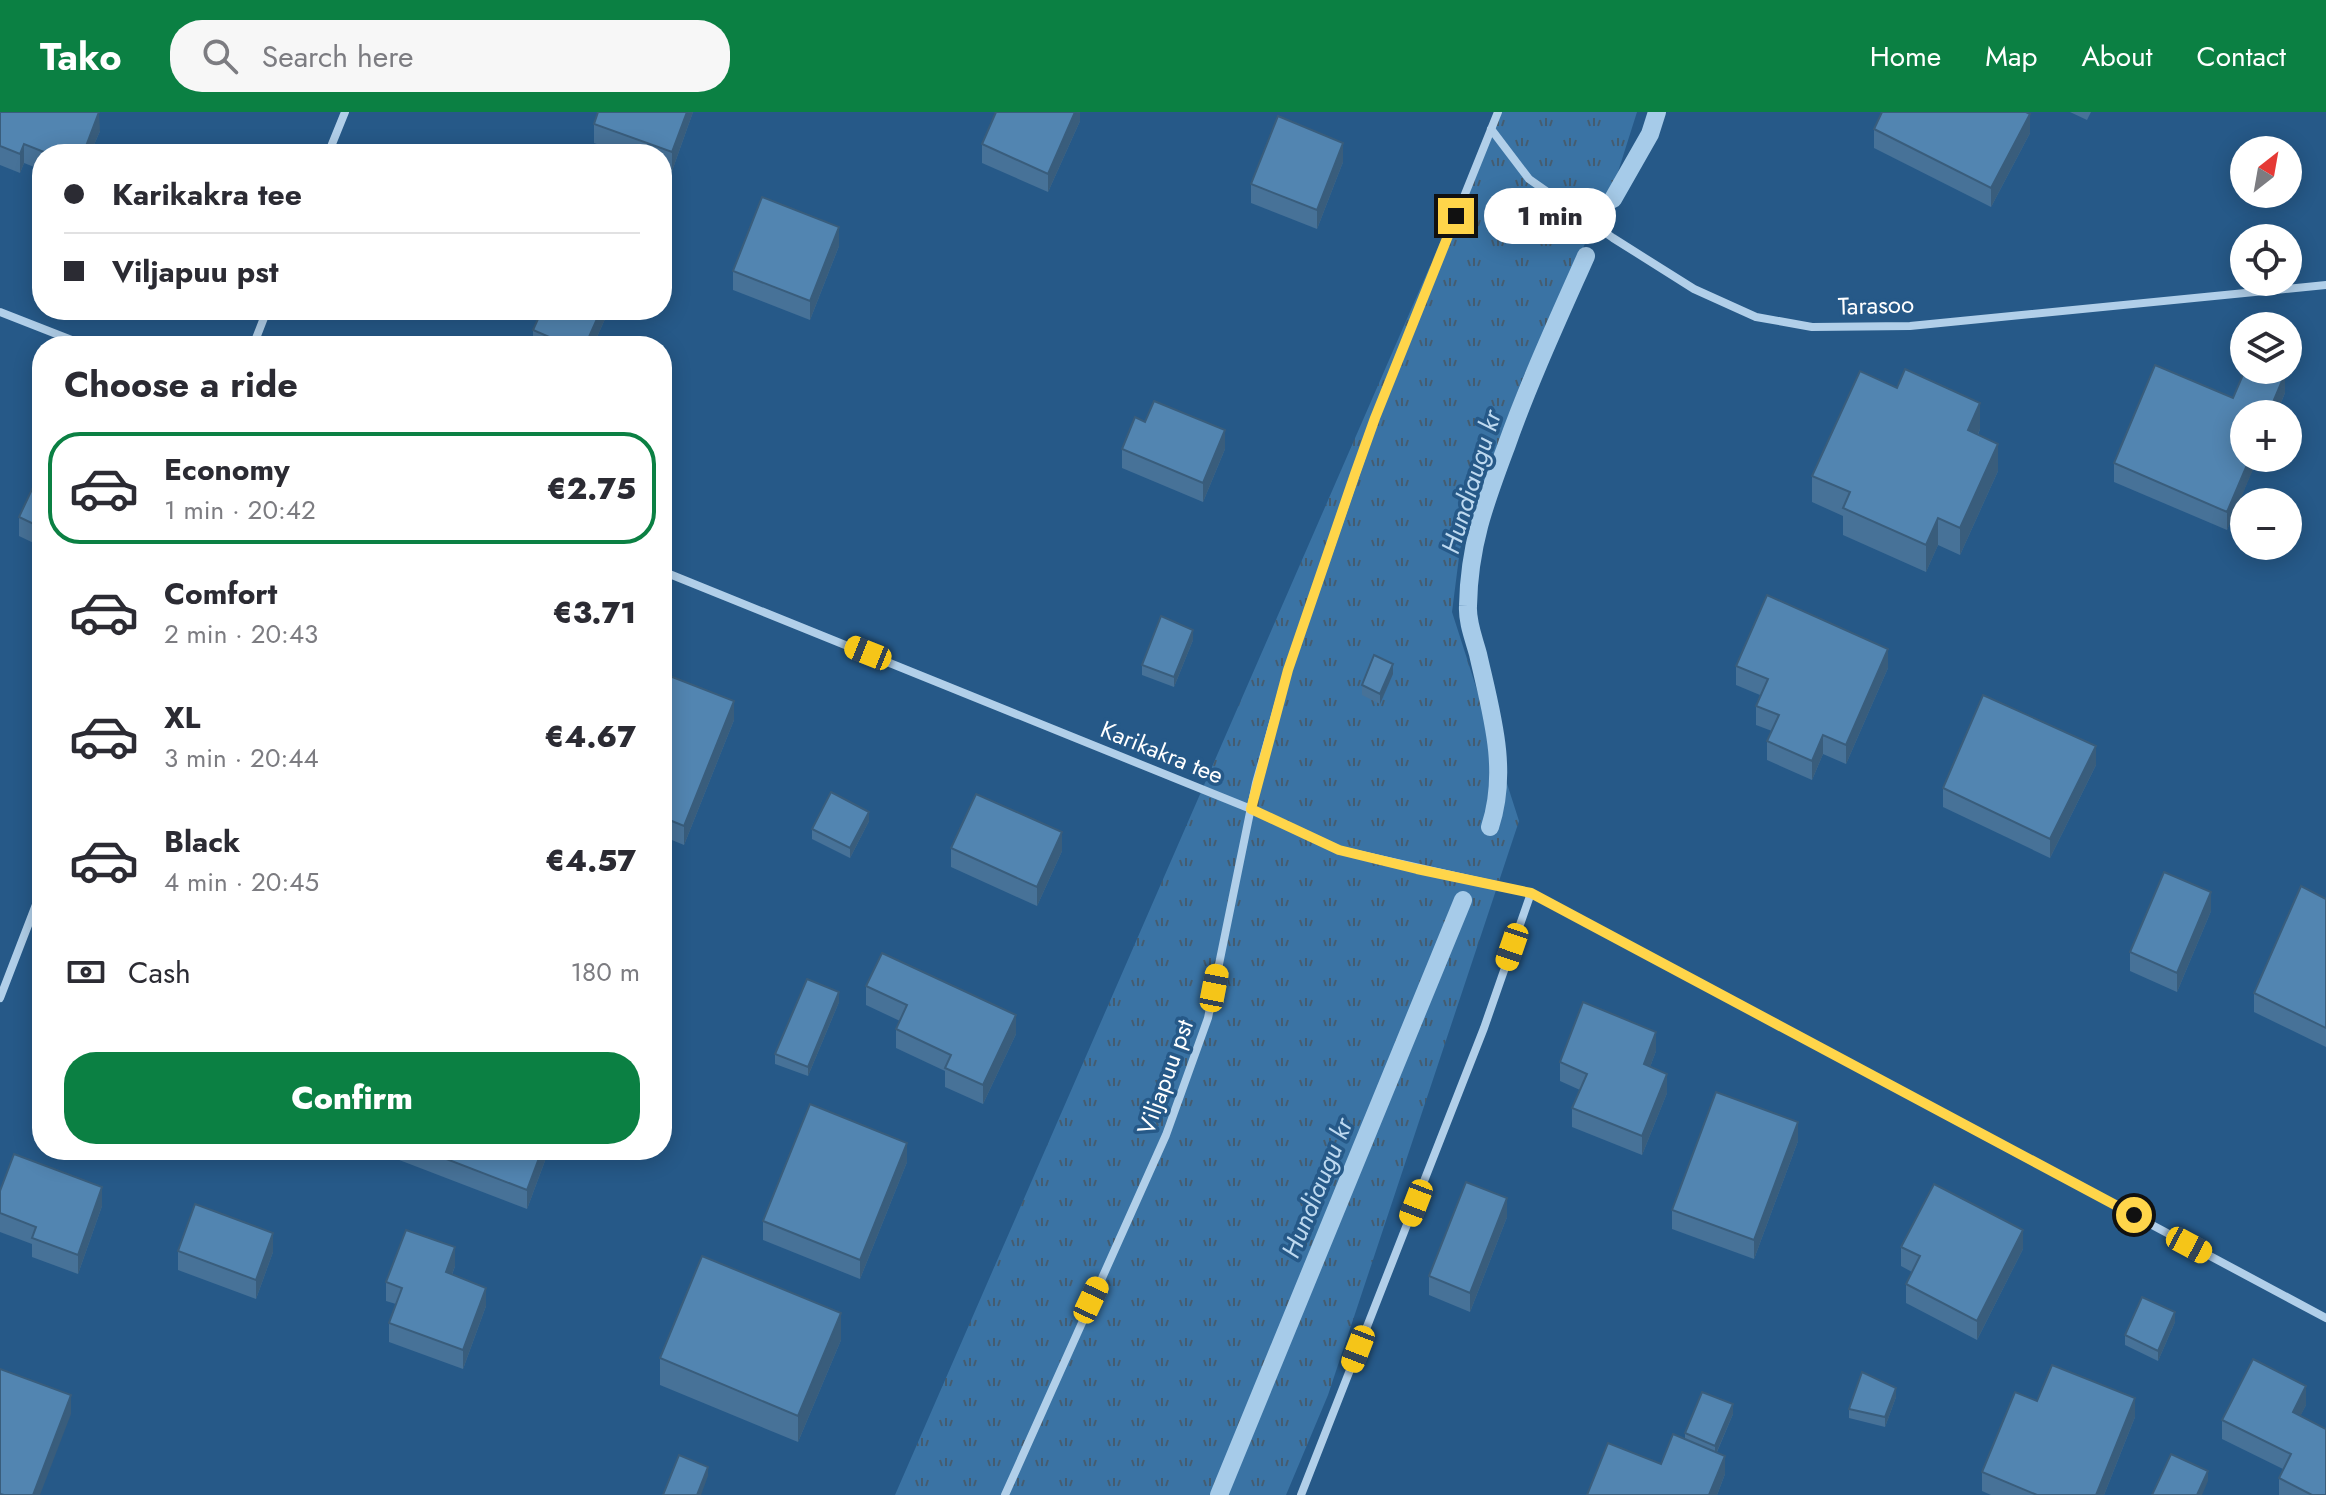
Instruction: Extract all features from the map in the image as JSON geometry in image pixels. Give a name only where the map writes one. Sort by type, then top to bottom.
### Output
[{"type":"street","points":[[332,144],[345,112]]},
{"type":"street","name":"Viljapuu pst","points":[[1005,1495],[1166,1135],[1208,1018],[1256,783],[1288,670],[1375,418],[1498,112]]},
{"type":"street","name":"Tarasoo","points":[[1491,129],[1529,179],[1541,188],[1694,289],[1756,317],[1812,327],[1910,326],[2326,285]]},
{"type":"street","points":[[0,312],[61,336]]},
{"type":"street","name":"Karikakra tee","points":[[672,575],[1251,809],[1339,850],[1531,893],[2326,1318]]},
{"type":"street","points":[[1301,1495],[1484,1028],[1531,893]]},
{"type":"street","points":[[0,998],[32,915]]},
{"type":"green space","points":[[1497,112],[1637,112],[1617,175],[1522,379],[1460,549],[1452,612],[1519,821],[1328,1395],[1286,1495],[895,1495]]},
{"type":"building","points":[[0,112],[99,112],[87,144],[32,144],[32,147],[24,144],[20,154],[0,146]]},
{"type":"building","points":[[598,112],[687,112],[672,152],[672,144],[650,144],[594,124]]},
{"type":"building","points":[[996,112],[1075,112],[1048,174],[982,144]]},
{"type":"building","points":[[1882,112],[2030,114],[1991,188],[1874,129]]},
{"type":"building","points":[[1278,116],[1343,143],[1317,210],[1251,184]]},
{"type":"building","points":[[762,197],[839,227],[810,301],[733,271]]},
{"type":"building","points":[[538,320],[597,320],[589,336],[547,336],[533,330]]},
{"type":"building","points":[[2155,365],[2233,398],[2239,384],[2281,384],[2274,400],[2230,400],[2230,472],[2244,472],[2237,488],[2230,488],[2227,512],[2114,463]]},
{"type":"building","points":[[1905,369],[1980,403],[1968,430],[1998,444],[1960,528],[1938,518],[1926,545],[1843,508],[1850,492],[1812,476],[1860,371],[1897,388]]},
{"type":"building","points":[[1154,401],[1225,430],[1203,483],[1122,449],[1135,417],[1145,422]]},
{"type":"building","points":[[32,489],[32,523],[19,517]]},
{"type":"building","points":[[1767,595],[1888,649],[1846,745],[1823,735],[1812,761],[1767,741],[1779,715],[1756,706],[1768,679],[1736,666]]},
{"type":"building","points":[[1161,616],[1193,630],[1174,677],[1142,665]]},
{"type":"building","points":[[1374,655],[1393,664],[1380,694],[1362,685]]},
{"type":"building","points":[[672,677],[734,701],[684,826],[672,821]]},
{"type":"building","points":[[1983,695],[2096,746],[2050,839],[1943,788]]},
{"type":"building","points":[[831,792],[869,812],[850,848],[812,829]]},
{"type":"building","points":[[976,794],[1062,832],[1037,887],[951,848]]},
{"type":"building","points":[[2164,872],[2211,892],[2177,973],[2130,952]]},
{"type":"building","points":[[2301,886],[2326,899],[2326,1028],[2254,993]]},
{"type":"building","points":[[882,953],[1016,1015],[983,1085],[945,1068],[951,1055],[896,1029],[907,1005],[866,986]]},
{"type":"building","points":[[807,979],[839,992],[808,1067],[775,1054]]},
{"type":"building","points":[[1583,1002],[1656,1032],[1644,1064],[1667,1074],[1642,1136],[1572,1108],[1587,1074],[1560,1062]]},
{"type":"building","points":[[1716,1092],[1798,1122],[1754,1240],[1672,1210]]},
{"type":"building","points":[[810,1104],[907,1143],[860,1260],[763,1221]]},
{"type":"building","points":[[14,1154],[102,1187],[78,1255],[32,1238],[36,1227],[0,1213],[0,1191]]},
{"type":"building","points":[[449,1160],[538,1160],[527,1190]]},
{"type":"building","points":[[1466,1182],[1507,1198],[1470,1293],[1429,1276]]},
{"type":"building","points":[[1934,1184],[2023,1230],[1977,1321],[1906,1284],[1920,1256],[1901,1247]]},
{"type":"building","points":[[195,1204],[273,1233],[256,1280],[178,1251]]},
{"type":"building","points":[[406,1230],[455,1247],[446,1272],[486,1288],[463,1350],[389,1323],[402,1288],[386,1282]]},
{"type":"building","points":[[702,1256],[841,1313],[798,1416],[660,1358]]},
{"type":"building","points":[[2142,1297],[2175,1312],[2158,1351],[2125,1335]]},
{"type":"building","points":[[2253,1359],[2306,1386],[2293,1412],[2326,1429],[2326,1495],[2312,1495],[2279,1478],[2291,1454],[2222,1420]]},
{"type":"building","points":[[2052,1365],[2135,1398],[2096,1495],[2037,1495],[1982,1472],[2015,1392],[2037,1401]]},
{"type":"building","points":[[0,1369],[71,1395],[33,1495],[0,1494]]},
{"type":"building","points":[[1862,1372],[1896,1388],[1885,1417],[1849,1409]]},
{"type":"building","points":[[1702,1392],[1733,1404],[1715,1446],[1685,1433]]},
{"type":"building","points":[[1673,1434],[1725,1456],[1709,1495],[1587,1495],[1608,1443],[1661,1464]]},
{"type":"building","points":[[2171,1454],[2208,1471],[2197,1495],[2152,1495]]},
{"type":"building","points":[[679,1455],[708,1467],[697,1495],[663,1495]]},
{"type":"waterway","name":"Hundiaugu kr","points":[[1613,199],[1650,134],[1657,112]]},
{"type":"waterway","name":"Hundiaugu kr","points":[[1490,827],[1498,784],[1498,762],[1493,719],[1469,618],[1471,563],[1485,506],[1515,423],[1586,256]]},
{"type":"waterway","name":"Hundiaugu kr","points":[[1219,1495],[1463,900]]},
{"type":"route","points":[[1456,216],[1355,474],[1288,670],[1251,809],[1339,850],[1531,893],[2134,1215]]}]
